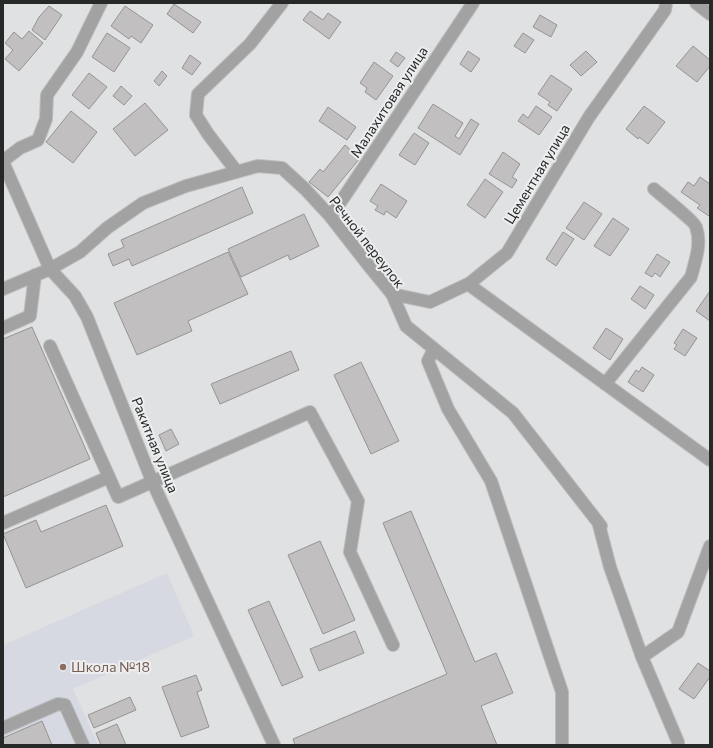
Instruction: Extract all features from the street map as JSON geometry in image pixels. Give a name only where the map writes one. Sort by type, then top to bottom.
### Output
[{"type":"street","points":[[3,161],[20,148],[38,140],[46,119],[48,95],[76,52],[102,3]]},
{"type":"street","points":[[237,172],[208,134],[196,115],[198,94],[250,44],[282,3]]},
{"type":"street","name":"Малахитовая улица","points":[[330,216],[349,191],[473,3]]},
{"type":"street","points":[[696,3],[710,14]]},
{"type":"street","name":"Цементная улица","points":[[392,294],[430,302],[470,283],[507,253],[589,117],[668,5]]},
{"type":"street","name":"Ракитная улица","points":[[3,161],[50,269],[75,296],[87,317],[152,481],[274,745]]},
{"type":"street","name":"Речной переулок","points":[[3,289],[50,269],[80,252],[106,228],[143,203],[186,186],[258,166],[282,168],[305,189],[330,216],[392,294],[406,326],[513,413],[600,525],[610,567],[642,657]]},
{"type":"street","points":[[605,384],[691,277],[699,239],[696,226],[654,189]]},
{"type":"street","points":[[3,328],[30,316],[35,275]]},
{"type":"street","points":[[468,284],[710,460]]},
{"type":"street","points":[[50,346],[118,497],[310,412],[358,501],[350,552],[393,646]]},
{"type":"street","points":[[434,349],[428,362],[448,409],[491,481],[562,692],[562,745]]},
{"type":"street","points":[[3,523],[108,477]]},
{"type":"street","points":[[678,745],[642,657],[678,632],[705,574],[710,546]]},
{"type":"street","points":[[3,728],[58,704],[65,705],[83,745]]},
{"type":"shaded area","name":"Школа №18","points":[[167,573],[194,636],[73,689],[98,745],[3,745],[3,645]]},
{"type":"building","points":[[174,4],[201,22],[193,33],[167,14]]},
{"type":"building","points":[[49,6],[62,15],[45,40],[32,30],[39,17]]},
{"type":"building","points":[[125,6],[153,25],[141,43],[131,36],[129,39],[111,26]]},
{"type":"building","points":[[310,11],[323,20],[328,13],[341,22],[329,39],[303,20]]},
{"type":"building","points":[[540,15],[557,25],[551,37],[533,27]]},
{"type":"building","points":[[29,31],[43,43],[19,71],[5,59],[13,50],[5,43],[14,32],[22,39]]},
{"type":"building","points":[[107,33],[130,48],[114,72],[92,57]]},
{"type":"building","points":[[523,33],[534,40],[525,53],[514,46]]},
{"type":"building","points":[[693,46],[710,60],[710,66],[697,82],[676,66]]},
{"type":"building","points":[[468,51],[480,59],[471,72],[460,64]]},
{"type":"building","points":[[586,51],[597,62],[581,76],[570,65]]},
{"type":"building","points":[[396,52],[405,58],[398,67],[390,61]]},
{"type":"building","points":[[190,55],[201,63],[192,75],[182,68]]},
{"type":"building","points":[[374,62],[393,76],[376,100],[365,92],[367,88],[360,83]]},
{"type":"building","points":[[162,71],[167,76],[159,86],[154,81]]},
{"type":"building","points":[[89,73],[107,87],[89,109],[72,95]]},
{"type":"building","points":[[551,75],[572,89],[557,111],[548,105],[550,102],[538,94]]},
{"type":"building","points":[[121,86],[132,96],[124,105],[113,96]]},
{"type":"building","points":[[145,103],[168,130],[135,156],[113,129]]},
{"type":"building","points":[[433,104],[463,123],[455,136],[459,139],[471,119],[479,124],[460,155],[418,128]]},
{"type":"building","points":[[536,106],[552,117],[539,135],[518,121],[523,114],[528,118]]},
{"type":"building","points":[[644,106],[665,122],[648,144],[639,137],[638,139],[626,129]]},
{"type":"building","points":[[328,107],[356,127],[347,140],[319,121]]},
{"type":"building","points":[[71,111],[97,132],[73,163],[46,142]]},
{"type":"building","points":[[414,133],[429,143],[415,165],[399,155]]},
{"type":"building","points":[[345,145],[360,158],[328,197],[309,182],[320,169],[323,172]]},
{"type":"building","points":[[503,152],[520,164],[512,177],[517,180],[512,188],[489,174]]},
{"type":"building","points":[[700,177],[710,184],[709,216],[697,208],[700,205],[681,192],[688,182],[694,186]]},
{"type":"building","points":[[485,179],[503,192],[485,218],[467,205]]},
{"type":"building","points":[[381,184],[407,201],[396,218],[386,211],[384,215],[375,210],[378,206],[370,201]]},
{"type":"building","points":[[242,187],[253,213],[132,266],[129,259],[113,266],[108,254],[124,247],[121,240]]},
{"type":"building","points":[[584,202],[602,214],[584,240],[566,228]]},
{"type":"building","points":[[304,214],[319,246],[290,260],[288,255],[241,277],[228,249]]},
{"type":"building","points":[[613,218],[629,229],[610,256],[594,246]]},
{"type":"building","points":[[563,232],[574,239],[556,266],[546,259]]},
{"type":"building","points":[[228,252],[248,294],[188,321],[192,331],[137,355],[114,303]]},
{"type":"building","points":[[657,254],[670,262],[660,277],[655,273],[652,277],[645,273]]},
{"type":"building","points":[[640,286],[654,295],[645,309],[631,299]]},
{"type":"building","points":[[710,291],[710,321],[696,311]]},
{"type":"building","points":[[32,327],[90,459],[3,497],[3,339]]},
{"type":"building","points":[[606,328],[623,339],[610,360],[593,348]]},
{"type":"building","points":[[683,329],[697,338],[685,356],[674,349],[677,345],[674,343]]},
{"type":"building","points":[[291,351],[299,370],[220,404],[211,384]]},
{"type":"building","points":[[361,362],[399,441],[371,454],[334,375]]},
{"type":"building","points":[[642,367],[654,375],[643,392],[628,382],[636,370],[639,372]]},
{"type":"building","points":[[171,429],[179,444],[166,451],[159,435]]},
{"type":"building","points":[[106,505],[123,546],[26,588],[3,534],[36,520],[41,532]]},
{"type":"building","points":[[411,511],[475,662],[496,653],[513,693],[481,706],[497,745],[295,745],[293,739],[447,674],[383,523]]},
{"type":"building","points":[[320,541],[355,620],[323,634],[288,555]]},
{"type":"building","points":[[269,601],[303,677],[282,686],[248,610]]},
{"type":"building","points":[[355,631],[364,653],[319,671],[310,649]]},
{"type":"building","points":[[698,663],[710,671],[710,677],[694,699],[679,689]]},
{"type":"building","points":[[196,675],[202,690],[197,692],[209,727],[181,737],[162,687]]},
{"type":"building","points":[[130,697],[136,710],[94,728],[88,715]]},
{"type":"building","points":[[42,721],[52,745],[3,745],[3,738]]},
{"type":"building","points":[[117,724],[126,745],[101,745],[96,733]]},
{"type":"place","name":"Школа №18","points":[[63,667]]}]
